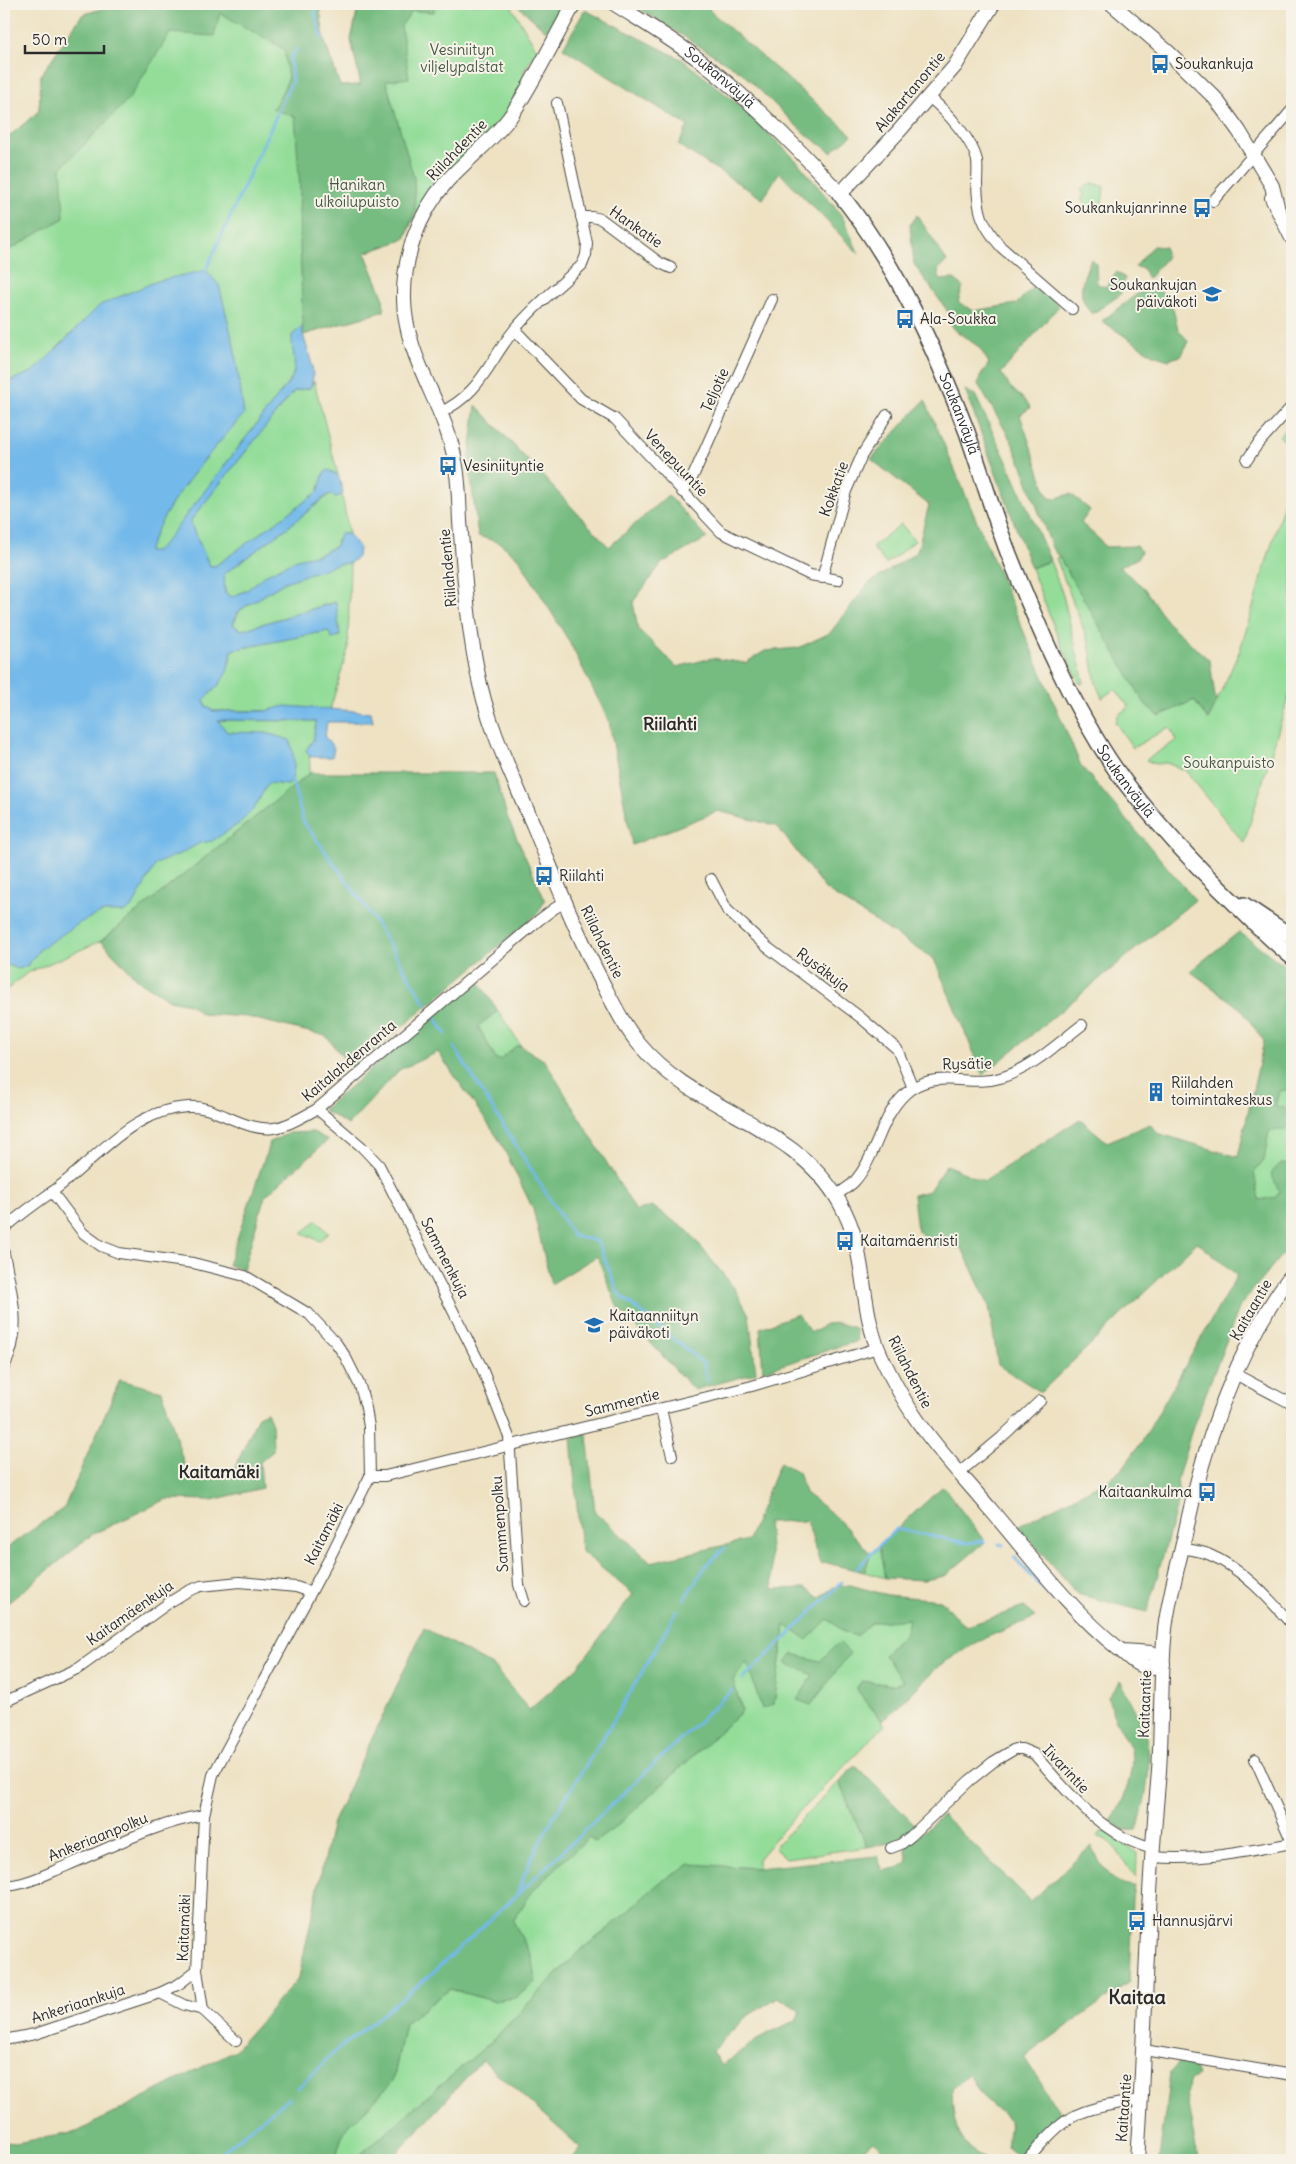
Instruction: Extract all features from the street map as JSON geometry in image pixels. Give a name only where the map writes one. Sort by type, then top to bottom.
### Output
[{"type":"main road","name":"Soukanväylä","points":[[840,194],[881,252],[946,379],[1030,606],[1059,671],[1084,718],[1104,751],[1143,806],[1190,860],[1263,934],[1292,957]]},
{"type":"main road","name":"Soukanväylä","points":[[1220,889],[1292,937]]},
{"type":"street","name":"Riilahdentie","points":[[574,4],[512,113],[495,135],[443,187],[429,205],[412,245],[405,272],[404,302],[406,325],[412,346],[439,413],[455,460],[467,610],[477,675],[493,728],[565,904],[594,966],[626,1026],[652,1058],[668,1073],[777,1138],[802,1156],[825,1179],[848,1217],[856,1240],[868,1312],[878,1348],[916,1420],[1070,1604],[1100,1635],[1122,1651],[1152,1653],[1162,1664]]},
{"type":"street","name":"Soukanväylä","points":[[615,4],[697,58],[750,102],[797,147],[840,194]]},
{"type":"street","name":"Alakartanontie","points":[[840,194],[955,66],[993,4]]},
{"type":"street","points":[[1112,4],[1173,57],[1215,98],[1239,131],[1252,154],[1266,189],[1277,206],[1292,238]]},
{"type":"street","points":[[929,97],[941,107],[971,148],[977,161],[978,201],[982,221],[986,228],[1001,247],[1072,309]]},
{"type":"street","points":[[439,413],[463,400],[474,388],[515,330],[532,311],[582,265],[586,255],[587,243],[557,104]]},
{"type":"street","points":[[1213,201],[1292,110]]},
{"type":"street","name":"Hankatie","points":[[581,218],[592,216],[602,220],[660,263],[671,268]]},
{"type":"street","name":"Teljotie","points":[[682,492],[690,483],[772,299]]},
{"type":"street","name":"Venepuuntie","points":[[515,330],[581,398],[615,419],[721,532],[810,575],[838,580]]},
{"type":"street","points":[[1246,460],[1292,406]]},
{"type":"street","name":"Kokkatie","points":[[822,578],[846,491],[862,455],[887,415]]},
{"type":"street","name":"Rysäkuja","points":[[711,879],[727,910],[767,946],[860,1017],[897,1049],[913,1088]]},
{"type":"street","name":"Kaitalahdenranta","points":[[4,1230],[20,1214],[52,1192],[128,1128],[168,1110],[201,1107],[249,1127],[267,1129],[287,1126],[317,1109],[539,920],[555,908],[565,904]]},
{"type":"street","name":"Rysätie","points":[[836,1195],[853,1183],[861,1173],[886,1120],[897,1102],[913,1088],[937,1080],[983,1082],[1019,1071],[1082,1025]]},
{"type":"street","name":"Sammenkuja","points":[[317,1109],[362,1147],[379,1165],[390,1183],[494,1394],[510,1445]]},
{"type":"street","name":"Kaitamäki","points":[[52,1192],[83,1232],[100,1246],[119,1253],[193,1263],[245,1276],[309,1314],[336,1343],[345,1356],[360,1386],[369,1427],[370,1476],[311,1592],[213,1774],[204,1815],[197,1970],[203,2010]]},
{"type":"street","points":[[4,1253],[16,1334],[4,1367]]},
{"type":"street","name":"Kaitaantie","points":[[1137,2160],[1142,2099],[1159,1764],[1162,1664],[1171,1595],[1190,1504],[1207,1445],[1235,1374],[1258,1326],[1292,1274]]},
{"type":"street","name":"Sammentie","points":[[370,1476],[385,1476],[661,1409],[804,1372],[878,1348]]},
{"type":"street","points":[[1235,1374],[1292,1404]]},
{"type":"street","points":[[960,1472],[1002,1437],[1040,1401]]},
{"type":"street","points":[[661,1409],[672,1456]]},
{"type":"street","name":"Sammenpolku","points":[[510,1445],[519,1585],[524,1601]]},
{"type":"street","points":[[1182,1548],[1207,1554],[1229,1564],[1259,1590],[1292,1625]]},
{"type":"street","name":"Kaitamäenkuja","points":[[4,1702],[79,1668],[170,1602],[188,1591],[201,1586],[239,1582],[296,1587],[311,1592]]},
{"type":"street","name":"Iivarintie","points":[[891,1848],[912,1836],[969,1781],[993,1762],[1010,1751],[1022,1749],[1034,1754],[1096,1821],[1153,1853]]},
{"type":"street","points":[[1153,1853],[1208,1857],[1292,1843],[1255,1759]]},
{"type":"street","name":"Ankeriaanpolku","points":[[4,1886],[31,1880],[138,1835],[188,1818],[204,1815]]},
{"type":"street","name":"Ankeriaankuja","points":[[4,2040],[34,2034],[160,1993],[179,1984],[197,1970]]},
{"type":"street","points":[[160,1993],[184,2005],[203,2010],[236,2041]]},
{"type":"street","points":[[1144,2050],[1292,2075]]},
{"type":"street","points":[[1027,2160],[1058,2126],[1068,2120],[1092,2110],[1142,2099]]},
{"type":"green space","name":"Vesiniityn viljelypalstat","points":[[118,4],[319,4],[324,40],[340,86],[361,85],[351,40],[359,4],[510,4],[537,50],[523,72],[528,76],[509,108],[492,129],[429,196],[412,223],[405,239],[365,253],[383,297],[384,311],[303,335],[309,359],[296,361],[292,378],[181,522],[206,578],[4,617],[4,141],[39,111],[41,75],[82,15]]},
{"type":"green space","name":"Hanikan ulkoilupuisto","points":[[118,4],[319,4],[324,40],[340,86],[361,85],[351,40],[359,4],[434,4],[434,12],[412,11],[401,26],[409,78],[386,81],[414,178],[415,210],[405,239],[365,253],[383,297],[384,311],[303,335],[300,190],[295,117],[273,109],[288,80],[284,49],[220,13],[214,36],[170,33],[128,100],[61,168],[64,218],[4,253],[4,141],[39,111],[41,75],[82,15]]},
{"type":"green space","points":[[516,4],[565,4],[546,31]]},
{"type":"green space","points":[[632,4],[707,4],[710,11],[852,135],[831,152],[803,132],[741,72]]},
{"type":"green space","points":[[585,10],[683,60],[739,105],[796,160],[842,216],[859,254],[779,172],[763,199],[678,145],[688,126],[563,48]]},
{"type":"green space","points":[[1093,183],[1104,187],[1102,203],[1098,209],[1090,208],[1081,198],[1084,195],[1081,189]]},
{"type":"green space","points":[[917,215],[947,261],[938,270],[940,280],[954,279],[963,286],[958,302],[973,311],[1016,304],[1035,285],[1059,306],[1001,373],[1010,387],[1028,403],[1030,408],[1020,415],[1047,494],[1052,499],[1071,494],[1090,510],[1081,523],[1105,547],[1136,546],[1141,551],[1138,558],[1119,567],[1144,588],[1167,622],[1210,661],[1216,704],[1208,720],[1194,700],[1159,716],[1145,704],[1052,548],[1011,440],[978,384],[989,363],[979,347],[952,328],[951,316],[914,264],[910,225]]},
{"type":"green space","points":[[1153,246],[1165,247],[1166,258],[1148,279],[1143,268],[1135,267]]},
{"type":"green space","points":[[1091,259],[1096,264],[1097,284],[1106,287],[1116,272],[1125,278],[1120,295],[1092,314],[1083,300],[1082,294],[1083,281]]},
{"type":"green space","points":[[1156,286],[1172,305],[1178,329],[1188,341],[1182,355],[1169,360],[1153,355],[1102,321],[1137,294]]},
{"type":"green space","points":[[314,381],[338,475],[333,472],[324,474],[318,492],[224,561],[215,566],[210,566],[191,525],[191,520],[294,391],[310,388]]},
{"type":"green space","points":[[965,390],[975,395],[1011,470],[1050,560],[1031,568]]},
{"type":"green space","points":[[925,400],[1081,766],[1195,900],[983,1075],[934,959],[826,890],[777,826],[718,811],[632,845],[609,721],[570,643],[519,559],[500,543],[478,536],[469,462],[476,405],[609,547],[668,495],[707,538],[662,563],[633,602],[638,629],[677,667],[712,658],[745,663],[765,651],[798,648],[830,633],[868,584],[917,552],[929,505],[871,459]]},
{"type":"green space","points":[[1292,422],[1292,448],[1279,436]]},
{"type":"green space","name":"Soukanpuisto","points":[[1292,476],[1292,685],[1244,843],[1185,770],[1166,763],[1155,764],[1146,760],[1177,740],[1169,727],[1133,748],[1115,722],[1118,715],[1129,707],[1115,689],[1102,698],[1096,684],[1089,643],[1056,558],[1059,557],[1159,716],[1194,700],[1208,720],[1240,650]]},
{"type":"green space","points":[[330,494],[336,497],[342,495],[349,534],[345,533],[337,540],[336,546],[232,597],[227,594],[223,584],[224,574]]},
{"type":"green space","points":[[901,524],[915,541],[886,564],[872,547]]},
{"type":"green space","points":[[342,558],[350,563],[348,649],[330,710],[213,711],[206,706],[204,699],[219,685],[230,661],[231,650],[328,631],[335,602],[242,630],[233,625],[240,610],[285,582]]},
{"type":"green space","points":[[1050,561],[1063,595],[1084,683],[1080,684],[1059,640],[1031,568]]},
{"type":"green space","points":[[156,720],[317,721],[313,741],[309,745],[310,773],[101,941],[27,973],[4,992],[4,786]]},
{"type":"green space","points":[[310,773],[494,773],[508,819],[545,900],[538,913],[352,1069],[326,1036],[247,1017],[202,1014],[189,1004],[170,1000],[138,980],[101,941]]},
{"type":"green space","points":[[1239,932],[1292,971],[1292,1089],[1279,1091],[1275,1107],[1284,1107],[1292,1113],[1292,1120],[1286,1130],[1269,1131],[1264,1161],[1254,1172],[1259,1200],[1276,1197],[1279,1192],[1271,1173],[1281,1163],[1292,1164],[1292,1242],[1240,1306],[1193,1426],[1177,1480],[1179,1499],[1147,1612],[1077,1594],[1018,1526],[1110,1479],[1123,1468],[1143,1440],[1237,1275],[1197,1242],[1041,1392],[998,1365],[989,1306],[962,1248],[936,1246],[917,1230],[913,1195],[929,1191],[946,1165],[984,1181],[1080,1119],[1107,1142],[1150,1124],[1157,1133],[1238,1157],[1264,1041],[1241,1009],[1190,971]]},
{"type":"green space","points":[[477,979],[498,1011],[478,1026],[496,1059],[500,1060],[516,1046],[521,1046],[545,1061],[636,1211],[652,1206],[688,1231],[735,1289],[749,1315],[756,1373],[694,1390],[617,1306],[597,1256],[551,1284],[533,1209],[500,1141],[438,1052],[399,1070],[348,1125],[323,1110]]},
{"type":"green space","points":[[498,1011],[521,1046],[516,1046],[500,1060],[496,1059],[478,1026]]},
{"type":"green space","points":[[1292,1049],[1292,1238],[1243,1185],[1269,1131],[1283,1073]]},
{"type":"green space","points":[[313,1132],[328,1140],[265,1196],[243,1269],[228,1265],[270,1142],[289,1133]]},
{"type":"green space","points":[[317,1220],[328,1233],[320,1241],[302,1233]]},
{"type":"green space","points":[[798,1314],[811,1332],[818,1330],[825,1324],[838,1323],[855,1328],[857,1341],[763,1371],[760,1328]]},
{"type":"green space","points":[[120,1380],[162,1391],[187,1474],[234,1470],[258,1416],[267,1412],[272,1424],[273,1451],[260,1462],[262,1488],[212,1500],[167,1499],[93,1534],[4,1606],[4,1551],[64,1508]]},
{"type":"green space","points":[[587,1434],[595,1512],[651,1562],[748,1540],[780,1462],[798,1472],[805,1493],[834,1515],[871,1554],[864,1572],[827,1563],[820,1564],[807,1521],[768,1522],[773,1589],[805,1588],[819,1598],[834,1587],[850,1585],[887,1595],[941,1600],[960,1622],[967,1626],[1024,1607],[1036,1617],[980,1640],[940,1665],[883,1721],[856,1689],[862,1681],[891,1685],[904,1682],[884,1655],[906,1632],[909,1619],[872,1622],[856,1636],[844,1632],[828,1619],[807,1640],[785,1625],[774,1704],[762,1709],[747,1662],[733,1680],[742,1711],[617,1826],[595,1842],[589,1837],[533,1890],[513,1921],[532,1958],[535,1982],[516,1998],[493,2001],[450,1989],[405,2023],[393,2081],[343,2132],[335,2160],[4,2160],[4,2142],[16,2143],[77,2132],[235,2050],[299,1977],[331,1826],[424,1628],[493,1666],[529,1710],[577,1668],[633,1594],[581,1551],[571,1438]]},
{"type":"green space","points":[[943,1486],[985,1542],[945,1576],[924,1580],[885,1578],[879,1546]]},
{"type":"green space","points":[[879,1546],[885,1578],[864,1572],[871,1554]]},
{"type":"green space","points":[[828,1619],[844,1632],[872,1622],[910,1619],[906,1632],[884,1655],[904,1682],[891,1685],[862,1681],[856,1689],[885,1725],[791,1820],[758,1859],[758,1868],[690,1865],[578,1952],[493,2040],[354,2160],[335,2160],[343,2132],[393,2081],[405,2023],[450,1989],[493,2001],[532,1958],[513,1921],[533,1890],[589,1836],[595,1842],[617,1826],[742,1711],[733,1680],[747,1662],[762,1708],[774,1704],[785,1625]]},
{"type":"green space","points":[[839,1642],[850,1653],[811,1705],[797,1700],[813,1675],[786,1663],[793,1654],[820,1661]]},
{"type":"green space","points":[[1120,1681],[1140,1721],[1148,1744],[1149,1769],[1143,1808],[1137,1830],[1123,1830],[1111,1821],[1116,1815],[1124,1796],[1132,1764],[1130,1747],[1115,1718],[1108,1697]]},
{"type":"green space","points":[[855,1765],[916,1826],[895,1842],[867,1847],[839,1782]]},
{"type":"green space","points":[[839,1782],[867,1847],[786,1858],[774,1847]]},
{"type":"green space","points":[[943,1815],[1031,1901],[1091,1846],[1112,1878],[1125,1885],[1134,1886],[1129,1982],[1024,2057],[1060,2113],[1022,2158],[1007,2147],[1010,2121],[981,2095],[969,2074],[952,2089],[955,2122],[962,2139],[976,2153],[987,2160],[892,2160],[873,2141],[851,2160],[571,2160],[581,2148],[482,2060],[391,2160],[354,2160],[493,2040],[578,1952],[608,1929],[659,1883],[690,1864],[758,1868],[877,1856],[883,1871],[900,1867],[908,1861],[905,1847]],"holes":[[[778,1997],[801,2011],[796,2020],[757,2039],[721,2066],[712,2051],[746,2017]]]},
{"type":"green space","points":[[1101,1832],[1106,1832],[1137,1853],[1136,1878],[1115,1848],[1104,1839],[1098,1837]]},
{"type":"green space","points":[[1182,2059],[1192,2063],[1197,2076],[1190,2080],[1186,2094],[1198,2160],[1159,2160],[1170,2073]]},
{"type":"water","points":[[206,270],[219,285],[234,346],[244,414],[176,497],[155,534],[148,552],[155,552],[167,540],[292,378],[294,361],[292,335],[302,327],[313,373],[310,388],[294,391],[191,520],[191,525],[210,566],[215,566],[318,492],[324,473],[328,470],[338,475],[343,492],[342,495],[336,497],[329,494],[224,574],[225,593],[232,597],[247,590],[265,575],[297,559],[320,554],[336,546],[340,534],[349,534],[359,548],[358,557],[350,563],[338,564],[285,582],[240,610],[236,615],[233,625],[242,630],[336,602],[340,636],[332,638],[328,631],[232,650],[227,672],[219,685],[204,700],[206,706],[213,711],[265,711],[285,706],[371,712],[373,722],[327,722],[325,737],[334,748],[332,757],[310,757],[306,750],[313,740],[316,721],[218,720],[227,732],[266,733],[290,740],[294,757],[294,769],[289,785],[268,783],[255,807],[240,823],[212,841],[200,843],[156,864],[133,906],[125,912],[103,912],[81,922],[40,949],[28,965],[19,969],[4,964],[4,383],[34,371],[100,305],[157,281]]},
{"type":"waterway","points":[[317,4],[315,15],[322,38]]},
{"type":"waterway","points":[[205,272],[292,81],[290,59],[297,49]]},
{"type":"waterway","points":[[292,780],[303,821],[365,906],[426,1004]]},
{"type":"waterway","points":[[435,1017],[446,1034]]},
{"type":"waterway","points":[[454,1047],[573,1236],[597,1241],[619,1294],[704,1364],[707,1381]]},
{"type":"waterway","points":[[856,1569],[896,1529],[966,1543],[984,1541]]},
{"type":"waterway","points":[[999,1544],[1003,1545]]},
{"type":"waterway","points":[[684,1599],[707,1564],[725,1548]]},
{"type":"waterway","points":[[1014,1557],[1054,1601]]},
{"type":"waterway","points":[[743,1679],[842,1582]]},
{"type":"waterway","points":[[518,1892],[543,1836],[628,1697],[677,1610]]},
{"type":"waterway","points":[[298,2088],[331,2055],[426,1979],[732,1690]]},
{"type":"waterway","points":[[212,2160],[288,2098]]},
{"type":"place","name":"Soukankuja","points":[[1160,64]]},
{"type":"place","name":"Soukankujanrinne","points":[[1202,208]]},
{"type":"place","name":"Soukankujan päiväkoti","points":[[1212,294]]},
{"type":"place","name":"Ala-Soukka","points":[[905,319]]},
{"type":"place","name":"Vesiniityntie","points":[[448,466]]},
{"type":"place","name":"Riilahti","points":[[544,876]]},
{"type":"place","name":"Riilahden toimintakeskus","points":[[1156,1092]]},
{"type":"place","name":"Kaitamäenristi","points":[[845,1241]]},
{"type":"place","name":"Kaitaanniityn päiväkoti","points":[[594,1325]]},
{"type":"place","name":"Kaitaankulma","points":[[1207,1492]]},
{"type":"place","name":"Hannusjärvi","points":[[1137,1921]]},
{"type":"district","name":"Riilahti","points":[[670,724]]},
{"type":"district","name":"Kaitamäki","points":[[219,1472]]},
{"type":"district","name":"Kaitaa","points":[[1137,1997]]}]
